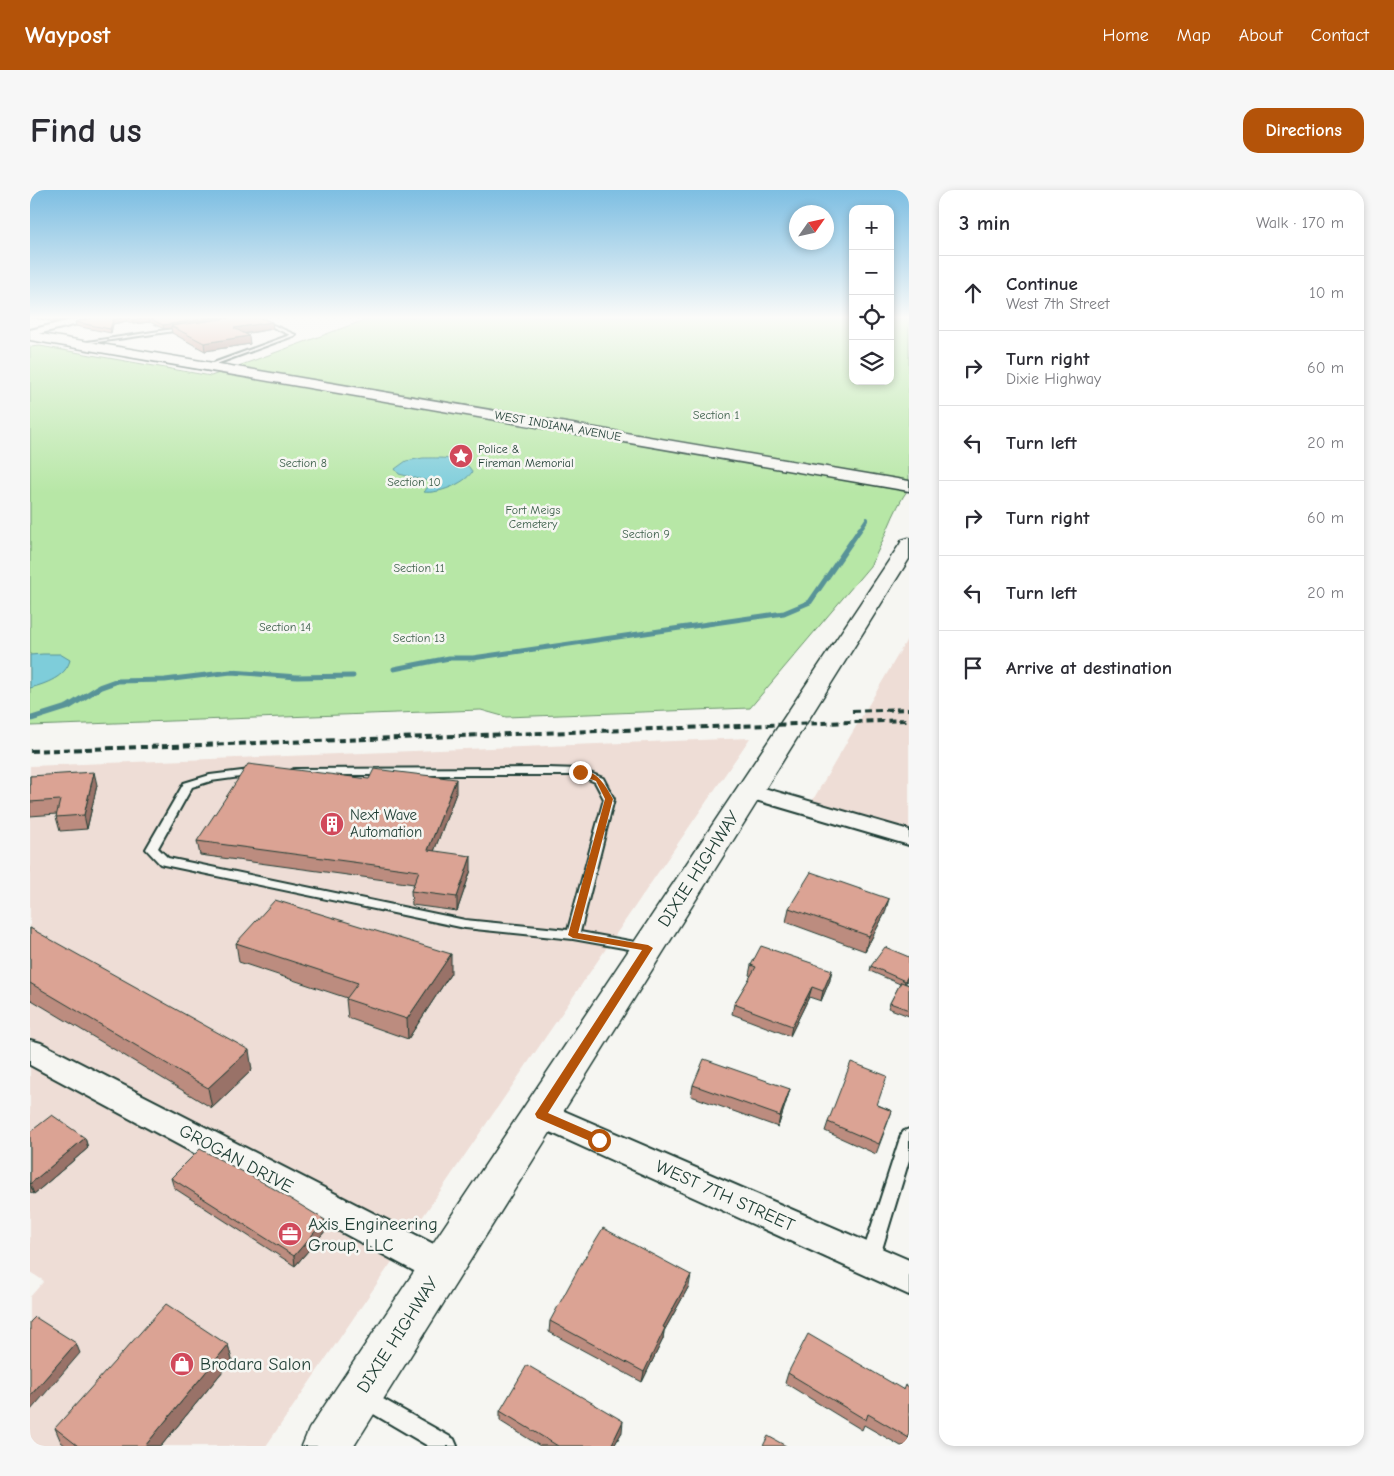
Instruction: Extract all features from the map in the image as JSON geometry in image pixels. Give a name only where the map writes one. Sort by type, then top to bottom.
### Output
[{"type":"main road","name":"WEST INDIANA AVENUE","points":[[266,376],[909,486]]},
{"type":"main road","name":"DIXIE HIGHWAY","points":[[326,1446],[909,544]]},
{"type":"street","points":[[750,791],[909,838]]},
{"type":"street","name":"GROGAN DRIVE","points":[[30,1051],[442,1267]]},
{"type":"street","name":"WEST 7TH STREET","points":[[541,1114],[909,1278]]},
{"type":"lane","points":[[285,772],[547,771],[580,772],[599,780],[609,799],[573,935]]},
{"type":"lane","points":[[266,772],[247,772],[210,778],[188,785],[152,849],[164,861],[464,924],[573,935],[648,948]]},
{"type":"lane","points":[[870,1260],[909,1135]]},
{"type":"lane","points":[[359,1394],[447,1446]]},
{"type":"shaded area","points":[[909,636],[909,846],[804,815]]},
{"type":"shaded area","points":[[750,738],[266,1446],[30,1446],[30,1297],[44,1281],[30,1272],[30,766]]},
{"type":"green space","name":"Fort Meigs Cemetery","points":[[30,376],[849,376],[849,385],[894,385],[894,376],[909,376],[909,488],[898,506],[870,566],[750,708],[506,717],[481,710],[30,726]]},
{"type":"water","points":[[423,458],[443,458],[458,461],[464,463],[472,472],[463,480],[450,487],[424,492],[432,482],[399,474],[395,469],[406,461]]},
{"type":"water","points":[[60,654],[70,660],[68,666],[60,675],[48,682],[30,688],[30,655]]},
{"type":"building","name":"Next Wave Automation","points":[[248,764],[369,779],[374,769],[456,779],[428,850],[471,856],[457,897],[411,891],[419,871],[197,841]]},
{"type":"building","points":[[94,772],[84,815],[56,817],[60,800],[30,802],[30,776]]},
{"type":"building","points":[[811,872],[889,899],[869,936],[789,908]]},
{"type":"building","points":[[275,900],[451,954],[407,1019],[346,999],[358,983],[236,943]]},
{"type":"building","points":[[30,928],[249,1050],[208,1088],[30,983]]},
{"type":"building","points":[[761,946],[832,970],[823,991],[812,987],[792,1026],[734,1004],[756,967],[751,965]]},
{"type":"building","points":[[885,947],[909,957],[909,974],[905,981],[871,966]]},
{"type":"building","points":[[901,982],[909,985],[909,1010],[890,1003]]},
{"type":"building","points":[[704,1059],[790,1089],[780,1116],[693,1085]]},
{"type":"building","points":[[851,1062],[887,1076],[877,1105],[892,1111],[879,1144],[828,1122]]},
{"type":"building","points":[[52,1115],[85,1138],[30,1184],[30,1132]]},
{"type":"building","points":[[200,1149],[266,1184],[325,1220],[294,1256],[171,1178]]},
{"type":"building","points":[[603,1228],[691,1275],[663,1327],[665,1328],[644,1372],[550,1321]]},
{"type":"building","points":[[166,1304],[228,1345],[145,1446],[78,1446],[55,1428]]},
{"type":"building","points":[[35,1317],[76,1343],[30,1396],[30,1322]]},
{"type":"building","points":[[808,1334],[904,1390],[906,1385],[909,1387],[909,1438],[868,1414],[866,1420],[788,1373]]},
{"type":"building","points":[[527,1365],[623,1421],[611,1446],[558,1446],[500,1411]]},
{"type":"building","points":[[768,1436],[786,1446],[763,1446]]},
{"type":"waterway","points":[[859,531],[867,519]]},
{"type":"waterway","points":[[394,669],[449,658],[473,658],[784,613],[810,602],[860,529]]},
{"type":"waterway","points":[[114,682],[165,680],[231,672],[297,677],[353,676]]},
{"type":"waterway","points":[[30,719],[68,707],[100,687],[114,682]]},
{"type":"railway","points":[[852,711],[909,709]]},
{"type":"railway","points":[[30,751],[909,720]]},
{"type":"place","name":"Police & Fireman Memorial","points":[[461,456]]},
{"type":"place","name":"Next Wave Automation","points":[[332,824]]},
{"type":"place","name":"Axis Engineering Group, LLC","points":[[290,1234]]},
{"type":"place","name":"Brodara Salon","points":[[182,1364]]},
{"type":"route","points":[[580,772],[599,780],[609,799],[585,883],[573,935],[648,948],[541,1114],[599,1140]]},
{"type":"park label","name":"Section 1","points":[[716,415]]},
{"type":"park label","name":"Section 8","points":[[303,463]]},
{"type":"park label","name":"Section 10","points":[[414,482]]},
{"type":"park label","name":"Section 9","points":[[646,534]]},
{"type":"park label","name":"Section 11","points":[[419,568]]},
{"type":"park label","name":"Section 14","points":[[285,627]]},
{"type":"park label","name":"Section 13","points":[[419,638]]}]
